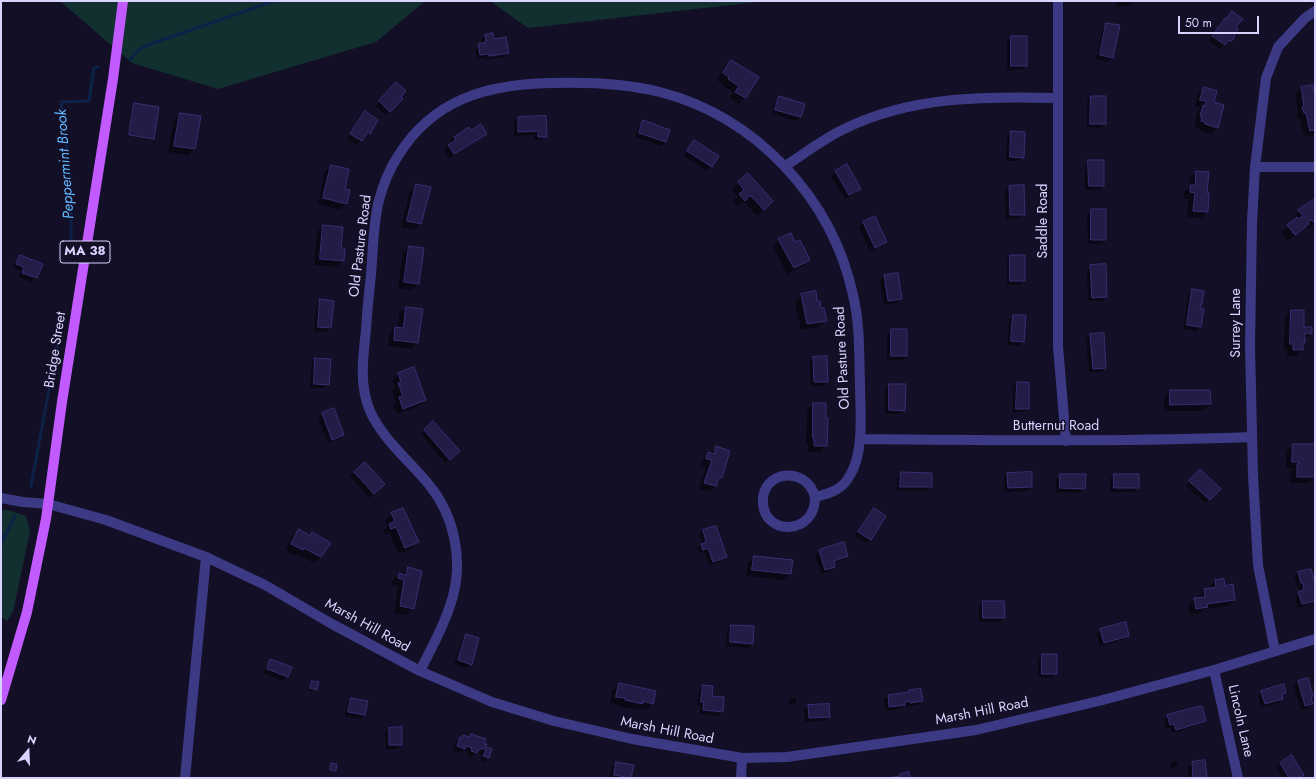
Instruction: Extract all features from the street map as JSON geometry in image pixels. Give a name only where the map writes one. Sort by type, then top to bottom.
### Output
[{"type":"main road","name":"Bridge Street","points":[[1,700],[27,612],[48,504],[62,402],[113,78],[123,1]]},
{"type":"street","name":"Saddle Road","points":[[1058,1],[1058,347],[1066,441]]},
{"type":"street","name":"Surrey Lane","points":[[1275,651],[1258,566],[1252,437],[1250,331],[1252,222],[1255,167],[1266,78],[1278,48],[1306,18],[1315,11]]},
{"type":"street","name":"Old Pasture Road","points":[[420,671],[446,617],[457,579],[457,564],[453,532],[442,505],[431,487],[375,420],[369,409],[363,372],[374,243],[379,203],[390,171],[407,142],[431,118],[459,100],[491,88],[515,85],[584,82],[621,85],[661,92],[702,107],[739,128],[757,141],[796,178],[825,220],[839,248],[851,283],[859,337],[860,439],[856,462],[848,479],[842,486],[834,491],[815,497]]},
{"type":"street","points":[[785,166],[844,129],[881,114],[927,103],[976,98],[1003,96],[1058,98]]},
{"type":"street","points":[[1255,167],[1315,167]]},
{"type":"street","name":"Butternut Road","points":[[860,439],[1066,441],[1252,437]]},
{"type":"street","points":[[788,475],[806,481],[815,497],[815,503],[811,515],[802,524],[796,526],[783,527],[772,521],[763,505],[764,493],[771,482],[776,478],[788,475]]},
{"type":"street","name":"Marsh Hill Road","points":[[1,498],[48,504],[106,520],[206,557],[265,585],[332,624],[420,671],[492,702],[554,721],[632,739],[742,758],[787,757],[976,730],[1099,701],[1214,670],[1315,639]]},
{"type":"street","points":[[185,778],[206,557]]},
{"type":"street","name":"Lincoln Lane","points":[[1214,670],[1238,778]]},
{"type":"street","points":[[741,778],[742,758]]},
{"type":"green space","points":[[60,1],[425,1],[376,42],[218,89],[132,63]]},
{"type":"green space","points":[[490,1],[766,1],[528,28]]},
{"type":"green space","points":[[1,510],[8,510],[26,516],[30,531],[13,612],[7,621],[1,617]]},
{"type":"building","points":[[1232,11],[1243,19],[1236,27],[1238,29],[1231,42],[1229,40],[1225,45],[1212,36]]},
{"type":"building","points":[[1106,23],[1120,25],[1113,58],[1100,55]]},
{"type":"building","points":[[493,33],[494,39],[506,37],[509,53],[489,56],[489,54],[480,55],[478,44],[486,42],[485,35]]},
{"type":"building","points":[[1011,36],[1027,36],[1027,66],[1011,66]]},
{"type":"building","points":[[731,60],[759,77],[746,98],[735,92],[739,86],[728,79],[729,77],[723,73]]},
{"type":"building","points":[[396,82],[406,91],[401,97],[403,99],[390,112],[379,101]]},
{"type":"building","points":[[1313,85],[1315,96],[1315,130],[1310,131],[1306,113],[1304,113],[1302,107],[1304,106],[1301,87]]},
{"type":"building","points":[[1204,87],[1217,91],[1214,102],[1224,105],[1218,128],[1205,124],[1205,122],[1201,121],[1202,116],[1200,116],[1203,105],[1205,106],[1206,101],[1200,100]]},
{"type":"building","points":[[779,96],[805,104],[801,117],[775,110]]},
{"type":"building","points":[[1091,96],[1106,96],[1106,124],[1090,124]]},
{"type":"building","points":[[134,103],[159,107],[154,139],[129,135]]},
{"type":"building","points":[[365,111],[378,120],[370,134],[368,132],[362,141],[350,134]]},
{"type":"building","points":[[180,113],[201,116],[195,149],[174,146]]},
{"type":"building","points":[[546,116],[547,137],[538,137],[538,131],[518,132],[518,117]]},
{"type":"building","points":[[643,120],[670,130],[666,142],[639,133]]},
{"type":"building","points":[[481,124],[487,134],[454,154],[448,145],[456,140],[454,137],[469,127],[471,130]]},
{"type":"building","points":[[1011,131],[1025,132],[1024,158],[1010,157]]},
{"type":"building","points":[[694,140],[719,156],[712,167],[687,151]]},
{"type":"building","points":[[1088,160],[1104,160],[1104,186],[1089,186]]},
{"type":"building","points":[[847,164],[861,189],[849,195],[835,171]]},
{"type":"building","points":[[331,165],[349,169],[345,189],[350,190],[347,204],[323,198]]},
{"type":"building","points":[[1196,171],[1209,172],[1207,193],[1209,193],[1208,212],[1193,211],[1195,193],[1190,192],[1190,185],[1195,185]]},
{"type":"building","points":[[748,173],[773,201],[764,210],[750,195],[745,201],[739,194],[744,190],[738,182]]},
{"type":"building","points":[[416,184],[431,187],[421,224],[407,221]]},
{"type":"building","points":[[1024,185],[1025,215],[1010,215],[1009,186]]},
{"type":"building","points":[[1315,199],[1315,223],[1311,220],[1308,222],[1309,224],[1295,235],[1287,225],[1297,217],[1298,219],[1303,216],[1298,210]]},
{"type":"building","points":[[1091,209],[1106,209],[1106,240],[1091,240]]},
{"type":"building","points":[[875,216],[887,242],[875,248],[863,222]]},
{"type":"building","points":[[323,225],[343,227],[341,248],[345,248],[344,261],[320,259]]},
{"type":"building","points":[[791,233],[795,242],[800,240],[810,260],[794,268],[778,239]]},
{"type":"building","points":[[409,246],[424,248],[419,284],[404,282]]},
{"type":"building","points":[[20,255],[43,264],[37,278],[22,273],[24,267],[16,264]]},
{"type":"building","points":[[1010,255],[1025,255],[1025,281],[1010,281]]},
{"type":"building","points":[[1106,264],[1107,297],[1092,298],[1090,265]]},
{"type":"building","points":[[898,273],[902,299],[888,301],[884,275]]},
{"type":"building","points":[[1192,289],[1204,291],[1200,309],[1204,309],[1201,327],[1187,325]]},
{"type":"building","points":[[816,291],[817,301],[820,301],[821,308],[824,308],[827,321],[807,324],[801,294]]},
{"type":"building","points":[[320,299],[334,301],[331,328],[318,327]]},
{"type":"building","points":[[406,307],[423,309],[418,343],[394,340],[395,327],[403,328]]},
{"type":"building","points":[[1291,310],[1304,310],[1304,327],[1312,327],[1312,334],[1305,333],[1303,350],[1293,350],[1293,344],[1290,344]]},
{"type":"building","points":[[1013,315],[1026,315],[1024,342],[1011,341]]},
{"type":"building","points":[[891,329],[907,329],[907,356],[891,356]]},
{"type":"building","points":[[1104,333],[1106,368],[1093,369],[1090,334]]},
{"type":"building","points":[[827,356],[828,382],[814,382],[813,357]]},
{"type":"building","points":[[315,358],[331,359],[329,385],[314,384]]},
{"type":"building","points":[[414,367],[426,400],[403,409],[399,397],[403,396],[398,383],[401,382],[398,373]]},
{"type":"building","points":[[1017,382],[1029,382],[1029,409],[1016,409]]},
{"type":"building","points":[[889,384],[906,384],[905,411],[889,410]]},
{"type":"building","points":[[1170,390],[1210,390],[1211,404],[1170,405]]},
{"type":"building","points":[[813,403],[826,403],[826,418],[828,418],[827,446],[814,446]]},
{"type":"building","points":[[334,408],[344,435],[332,440],[322,413]]},
{"type":"building","points":[[433,421],[460,451],[450,460],[424,430]]},
{"type":"building","points":[[1293,444],[1315,444],[1315,477],[1297,477],[1297,464],[1299,462],[1292,462]]},
{"type":"building","points":[[716,446],[730,451],[722,478],[719,477],[716,486],[704,483],[712,460],[706,459],[708,452],[714,454]]},
{"type":"building","points":[[365,462],[385,484],[374,494],[354,472]]},
{"type":"building","points":[[1200,469],[1221,489],[1210,500],[1189,481]]},
{"type":"building","points":[[901,472],[932,473],[932,487],[900,487]]},
{"type":"building","points":[[1032,472],[1032,487],[1008,488],[1007,473]]},
{"type":"building","points":[[1060,474],[1086,474],[1085,489],[1060,488]]},
{"type":"building","points":[[1114,474],[1139,474],[1139,488],[1114,488]]},
{"type":"building","points":[[403,508],[419,542],[405,548],[396,527],[391,529],[389,524],[395,521],[391,513]]},
{"type":"building","points":[[874,508],[886,516],[871,540],[858,532]]},
{"type":"building","points":[[716,526],[727,557],[713,562],[708,548],[703,550],[701,544],[706,542],[703,530]]},
{"type":"building","points":[[299,529],[310,536],[312,532],[331,543],[321,557],[304,548],[303,550],[291,544]]},
{"type":"building","points":[[844,542],[848,556],[834,561],[835,567],[825,570],[819,550]]},
{"type":"building","points":[[754,556],[793,560],[791,574],[752,570]]},
{"type":"building","points":[[408,567],[422,571],[414,609],[400,606],[404,580],[398,578],[399,573],[406,575]]},
{"type":"building","points":[[1311,569],[1315,580],[1315,601],[1302,604],[1298,592],[1304,590],[1303,583],[1301,583],[1298,572]]},
{"type":"building","points":[[1224,579],[1225,586],[1233,584],[1235,600],[1207,604],[1208,607],[1196,609],[1194,598],[1205,597],[1204,589],[1216,587],[1215,580]]},
{"type":"building","points":[[983,601],[1004,601],[1005,618],[983,618]]},
{"type":"building","points":[[1126,622],[1129,636],[1104,643],[1100,629]]},
{"type":"building","points":[[731,625],[754,626],[753,644],[730,642]]},
{"type":"building","points":[[466,634],[479,638],[472,665],[458,660]]},
{"type":"building","points":[[1042,654],[1057,654],[1057,674],[1042,674]]},
{"type":"building","points":[[270,659],[292,667],[288,677],[267,669]]},
{"type":"building","points":[[1308,678],[1313,696],[1311,697],[1313,704],[1305,706],[1298,681]]},
{"type":"building","points":[[312,681],[319,682],[317,690],[310,688]]},
{"type":"building","points":[[619,683],[656,691],[653,704],[643,701],[643,704],[625,700],[625,698],[616,697]]},
{"type":"building","points":[[1284,684],[1286,693],[1282,694],[1283,699],[1265,704],[1261,691]]},
{"type":"building","points":[[703,685],[713,686],[712,696],[724,697],[723,712],[703,710],[704,702],[701,702]]},
{"type":"building","points":[[921,689],[923,701],[910,703],[910,701],[905,702],[905,705],[889,707],[888,695]]},
{"type":"building","points":[[351,698],[368,701],[365,715],[348,712]]},
{"type":"building","points":[[829,704],[830,717],[809,718],[808,705]]},
{"type":"building","points":[[1202,706],[1206,721],[1176,730],[1174,724],[1170,725],[1167,715]]},
{"type":"building","points":[[402,727],[402,745],[389,745],[389,728]]},
{"type":"building","points":[[471,734],[486,739],[484,744],[487,744],[486,747],[492,749],[489,758],[483,756],[486,750],[481,748],[477,753],[471,751],[472,748],[466,746],[465,749],[457,746],[460,737],[462,738],[463,735],[470,737]]},
{"type":"building","points":[[1292,755],[1304,775],[1299,778],[1289,778],[1280,763]]},
{"type":"building","points":[[1205,760],[1207,778],[1193,778],[1192,762]]},
{"type":"building","points":[[616,762],[634,765],[631,778],[614,775]]},
{"type":"building","points":[[331,763],[337,764],[336,771],[330,770]]},
{"type":"building","points":[[909,772],[910,778],[888,778],[900,776],[900,774]]},
{"type":"waterway","name":"Peppermint Brook","points":[[130,60],[136,52],[145,46],[274,1]]},
{"type":"waterway","name":"Peppermint Brook","points":[[71,243],[71,183],[61,102],[89,101],[94,68],[98,67]]},
{"type":"waterway","name":"Peppermint Brook","points":[[31,486],[62,320]]},
{"type":"waterway","name":"Peppermint Brook","points":[[1,544],[15,516]]}]
